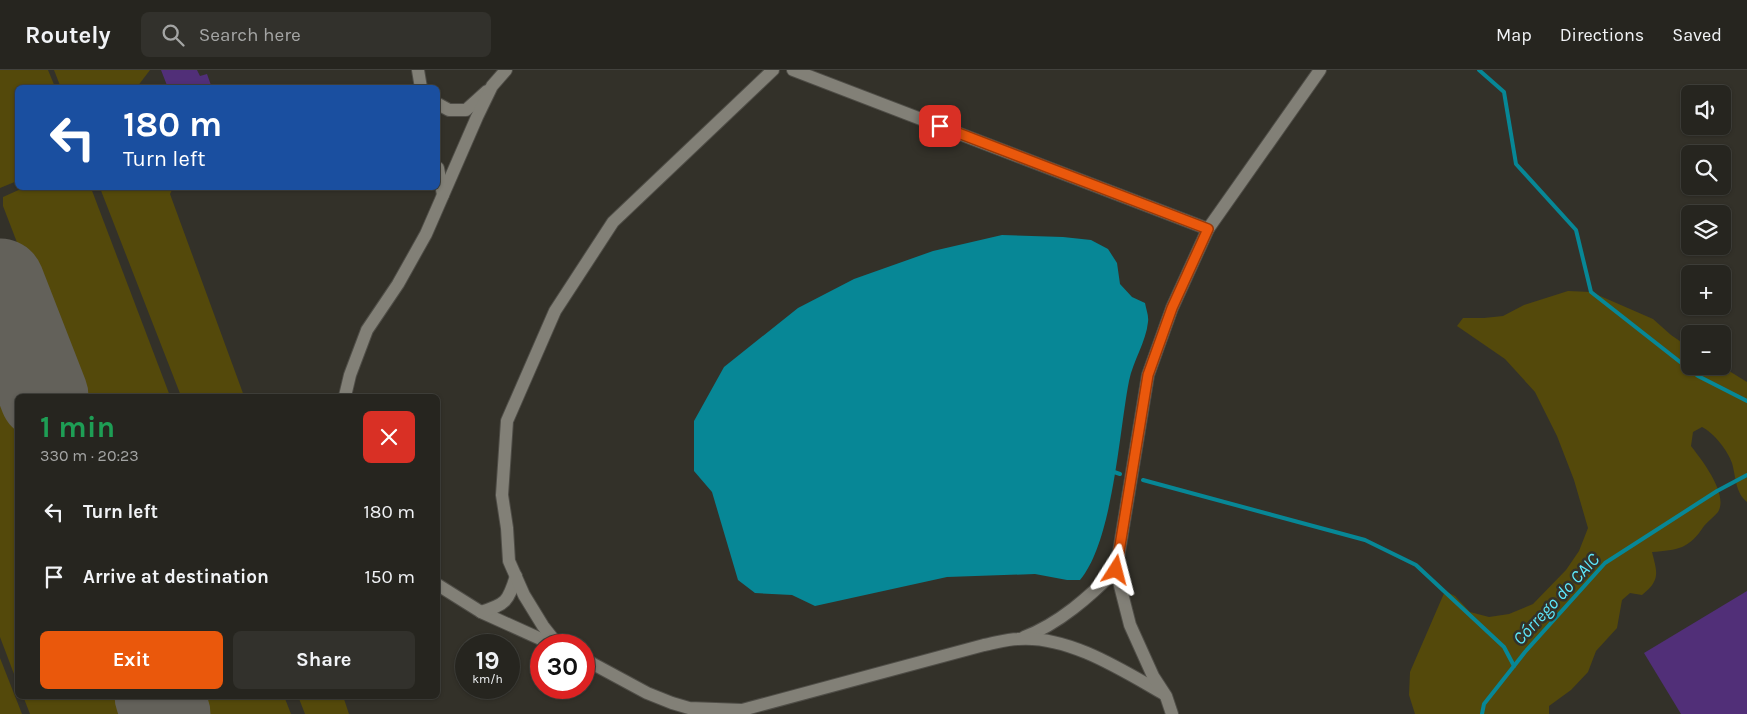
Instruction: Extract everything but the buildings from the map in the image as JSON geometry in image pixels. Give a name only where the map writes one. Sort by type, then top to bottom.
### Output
[{"type":"street","points":[[418,70],[421,85]]},
{"type":"street","points":[[345,394],[350,375],[367,330],[403,275],[426,234],[500,70]]},
{"type":"street","points":[[440,105],[449,110],[466,110],[506,70]]},
{"type":"street","points":[[549,634],[542,626],[509,561],[502,495],[506,421],[555,311],[613,222],[772,70]]},
{"type":"street","points":[[793,70],[1208,229]]},
{"type":"street","points":[[1172,714],[1166,696],[1153,676],[1130,624],[1116,570],[1148,375],[1172,308],[1208,229],[1320,70]]},
{"type":"street","points":[[440,179],[443,195]]},
{"type":"street","points":[[595,665],[647,693],[689,708],[742,710],[1019,638],[1042,630],[1097,590],[1116,570]]},
{"type":"street","points":[[481,612],[501,605],[511,592],[516,576]]},
{"type":"street","points":[[440,586],[481,612],[530,634]]},
{"type":"street","points":[[1019,638],[1050,641],[1102,659],[1166,696]]},
{"type":"shaded area","points":[[0,70],[48,70],[54,85],[15,85],[15,182],[0,188]]},
{"type":"shaded area","points":[[54,70],[150,70],[139,85],[60,85]]},
{"type":"shaded area","points":[[19,190],[92,190],[169,394],[75,394],[3,206],[3,197]]},
{"type":"shaded area","points":[[101,190],[172,190],[170,194],[243,394],[180,394]]},
{"type":"shaded area","points":[[1568,291],[1591,292],[1653,319],[1681,342],[1681,375],[1731,375],[1731,372],[1747,382],[1747,502],[1740,494],[1732,463],[1720,443],[1702,427],[1693,432],[1691,446],[1707,468],[1720,496],[1718,512],[1688,544],[1676,549],[1652,552],[1656,575],[1652,585],[1642,595],[1630,593],[1622,600],[1617,628],[1596,651],[1588,672],[1571,690],[1549,706],[1549,714],[1415,714],[1409,695],[1410,672],[1445,591],[1455,596],[1470,612],[1489,617],[1509,614],[1533,604],[1566,570],[1579,551],[1588,528],[1574,480],[1557,436],[1535,392],[1505,359],[1457,326],[1463,318],[1503,316],[1524,305]]},
{"type":"shaded area","points":[[0,372],[15,412],[15,677],[0,637]]},
{"type":"shaded area","points":[[0,658],[22,714],[0,714]]},
{"type":"shaded area","points":[[24,699],[127,699],[132,714],[30,714]]},
{"type":"shaded area","points":[[193,699],[285,699],[291,714],[199,714]]},
{"type":"shaded area","points":[[299,699],[344,699],[349,714],[305,714]]},
{"type":"water","points":[[1002,235],[1091,240],[1108,249],[1117,263],[1120,284],[1132,297],[1145,303],[1148,320],[1147,329],[1129,381],[1107,513],[1100,540],[1091,562],[1080,580],[1067,580],[1035,574],[947,577],[815,606],[792,595],[755,593],[738,580],[712,492],[694,471],[694,421],[724,367],[798,308],[854,279],[933,251]]},
{"type":"waterway","points":[[1479,70],[1504,92],[1516,164],[1576,230],[1591,292],[1698,376],[1747,401]]},
{"type":"waterway","points":[[1114,472],[1120,474]]},
{"type":"waterway","name":"Córrego do CAIC","points":[[1482,714],[1484,704],[1525,652],[1605,563],[1717,491],[1747,475]]},
{"type":"waterway","points":[[1143,480],[1365,540],[1416,565],[1504,647],[1514,666]]},
{"type":"taxiway","points":[[0,335],[16,346],[33,368]]},
{"type":"runway","points":[[0,283],[43,394]]},
{"type":"runway","points":[[160,699],[166,714]]},
{"type":"route","points":[[940,126],[1208,229],[1172,308],[1148,375],[1116,570]]}]
